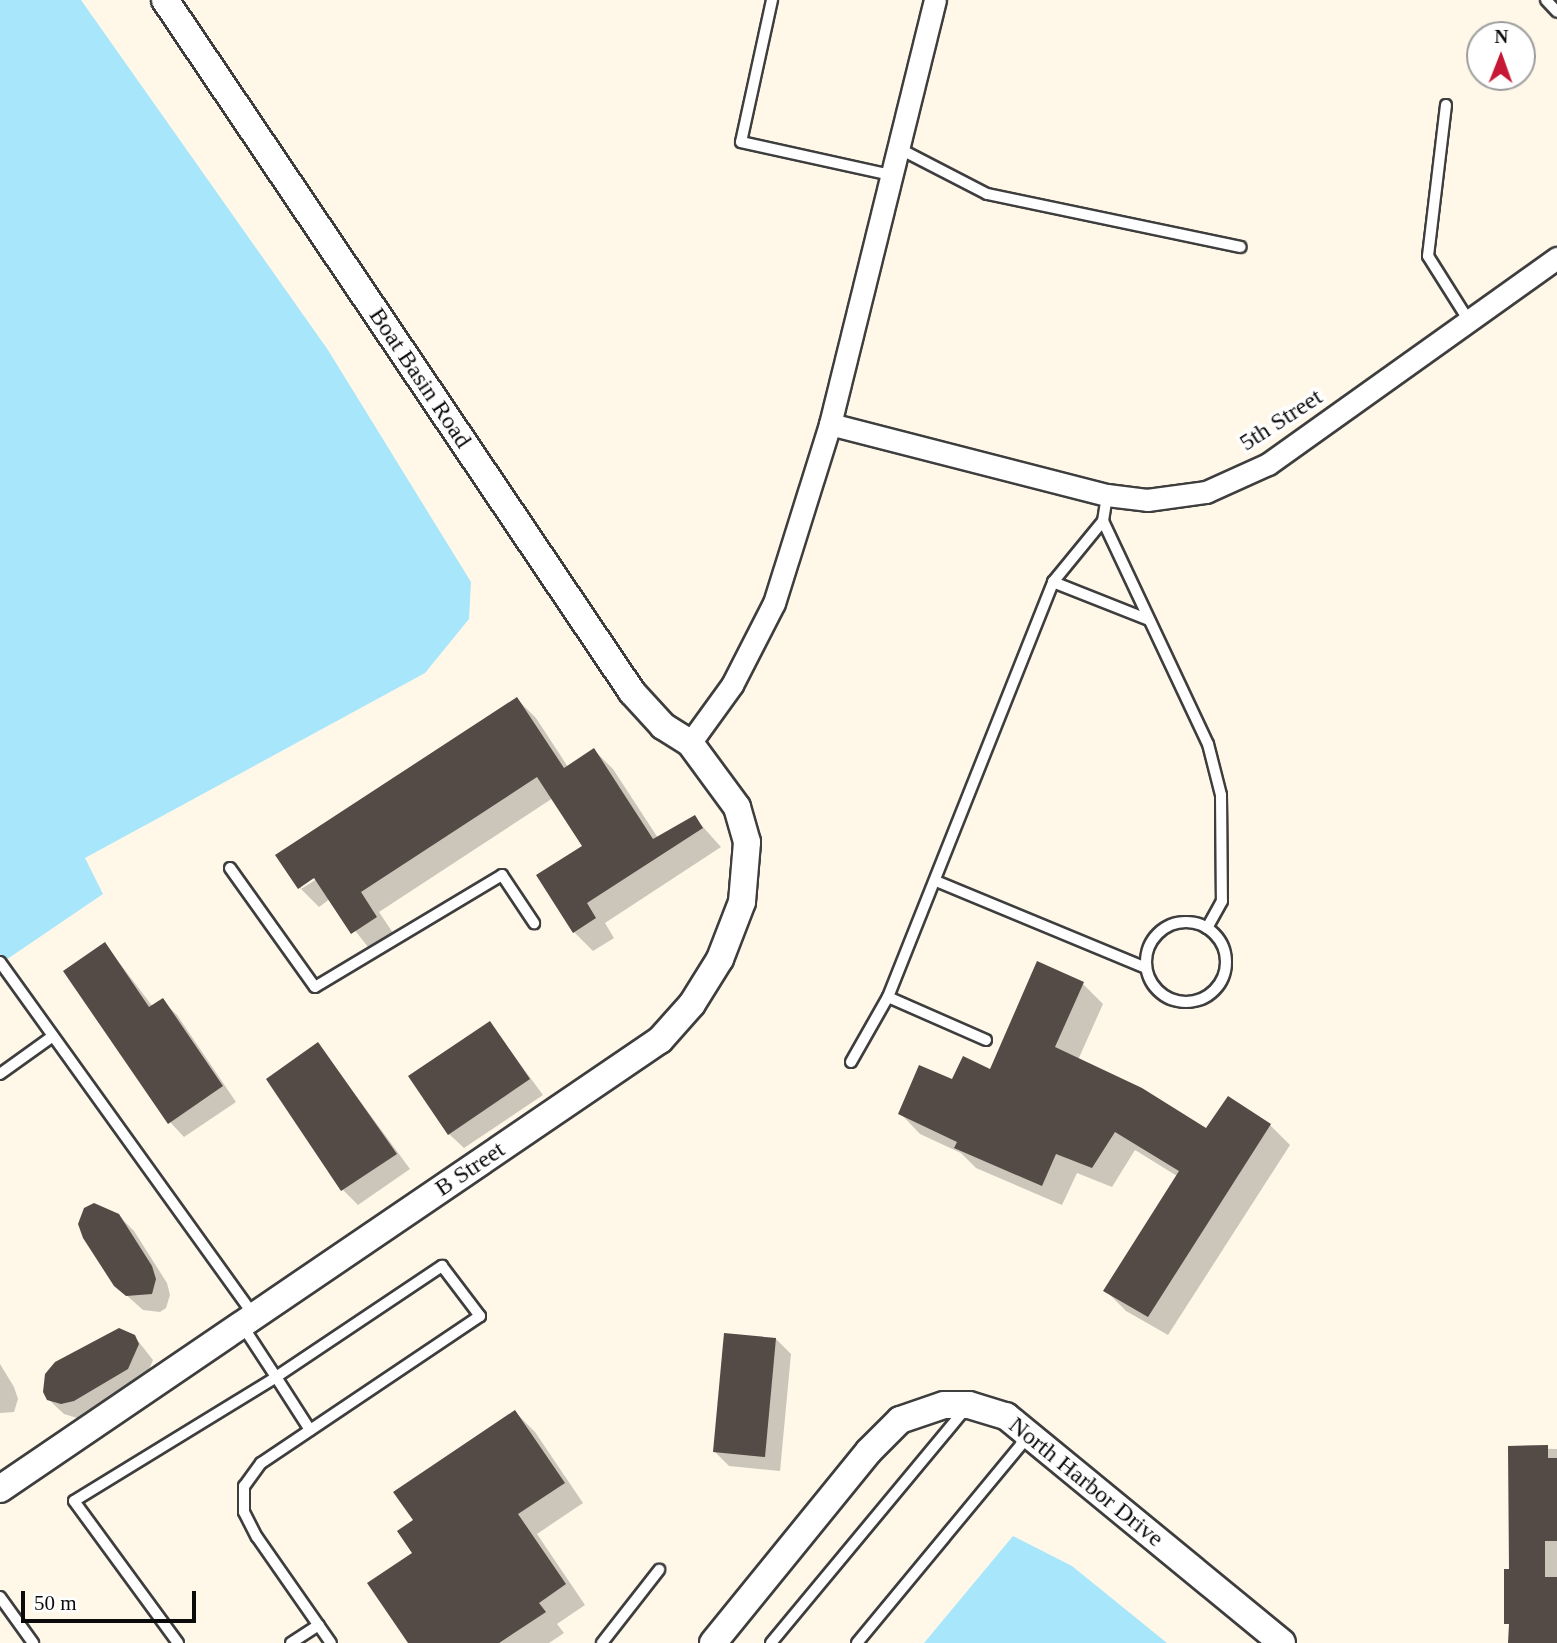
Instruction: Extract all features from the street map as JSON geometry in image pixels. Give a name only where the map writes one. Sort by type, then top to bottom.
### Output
[{"type":"street","name":"Boat Basin Road","points":[[164,0],[632,692],[663,726],[691,743]]},
{"type":"street","points":[[691,743],[732,685],[774,603],[830,424],[935,0]]},
{"type":"street","name":"5th Street","points":[[830,424],[1107,495],[1146,500],[1206,492],[1268,464],[1557,258]]},
{"type":"street","name":"B Street","points":[[0,1489],[660,1040],[692,1004],[720,960],[742,902],[747,842],[737,807],[691,743]]},
{"type":"street","name":"North Harbor Drive","points":[[713,1643],[900,1420],[944,1405],[969,1405],[1006,1416],[1282,1643]]},
{"type":"lane","points":[[772,0],[741,142],[891,175]]},
{"type":"lane","points":[[1546,0],[1557,12]]},
{"type":"lane","points":[[1446,105],[1428,256],[1469,321]]},
{"type":"lane","points":[[898,148],[987,194],[1241,247]]},
{"type":"lane","points":[[851,1062],[888,997],[900,958],[936,881],[1053,582],[1102,522],[1107,495]]},
{"type":"lane","points":[[1102,522],[1208,744],[1221,795],[1222,901],[1207,928]]},
{"type":"lane","points":[[1053,582],[1149,620]]},
{"type":"lane","points":[[230,868],[315,987],[502,875],[534,923]]},
{"type":"lane","points":[[936,881],[1146,968]]},
{"type":"lane","points":[[1188,922],[1207,928],[1222,942],[1227,961],[1213,992],[1203,998],[1179,1001],[1157,989],[1146,968],[1150,944],[1165,927],[1188,922]]},
{"type":"lane","points":[[0,962],[248,1320],[276,1377],[310,1430]]},
{"type":"lane","points":[[888,997],[986,1040]]},
{"type":"lane","points":[[0,1074],[53,1036]]},
{"type":"lane","points":[[178,1643],[75,1501],[276,1377],[442,1266],[480,1315],[261,1463],[244,1486],[244,1512],[331,1643]]},
{"type":"lane","points":[[771,1643],[969,1405]]},
{"type":"lane","points":[[858,1643],[1029,1435]]},
{"type":"lane","points":[[602,1643],[659,1570]]},
{"type":"lane","points":[[0,1597],[33,1643]]},
{"type":"lane","points":[[290,1643],[318,1625]]},
{"type":"water","points":[[0,0],[81,0],[328,350],[471,582],[469,619],[425,673],[85,858],[103,894],[0,964]]},
{"type":"water","points":[[1013,1536],[1072,1566],[1167,1643],[924,1643]]},
{"type":"building","points":[[517,697],[564,768],[594,748],[653,839],[695,815],[703,828],[587,903],[596,918],[573,933],[536,875],[582,846],[537,777],[361,892],[377,917],[351,934],[314,878],[298,889],[275,855]]},
{"type":"building","points":[[105,942],[149,1007],[163,998],[223,1086],[168,1124],[63,971]]},
{"type":"building","points":[[1037,961],[1084,982],[1055,1047],[1142,1088],[1206,1128],[1228,1096],[1271,1124],[1148,1317],[1103,1291],[1179,1171],[1115,1132],[1092,1168],[1056,1154],[1042,1186],[954,1148],[957,1142],[898,1114],[919,1065],[952,1079],[963,1056],[990,1069]]},
{"type":"building","points":[[490,1021],[530,1079],[448,1135],[408,1076]]},
{"type":"building","points":[[318,1042],[397,1154],[341,1191],[266,1079]]},
{"type":"building","points":[[94,1203],[119,1214],[152,1266],[156,1279],[152,1294],[126,1296],[114,1286],[83,1238],[78,1224],[84,1208]]},
{"type":"building","points":[[119,1328],[135,1335],[139,1344],[128,1369],[74,1401],[61,1404],[47,1400],[43,1392],[45,1374],[55,1362]]},
{"type":"building","points":[[724,1333],[776,1338],[765,1457],[713,1452]]},
{"type":"building","points":[[515,1410],[565,1483],[518,1514],[566,1584],[539,1603],[546,1612],[499,1643],[408,1643],[367,1583],[412,1553],[397,1531],[413,1520],[393,1492]]},
{"type":"building","points":[[1548,1445],[1548,1458],[1557,1458],[1557,1541],[1545,1541],[1545,1577],[1557,1577],[1557,1643],[1508,1643],[1509,1624],[1504,1624],[1504,1569],[1509,1569],[1508,1446]]}]
